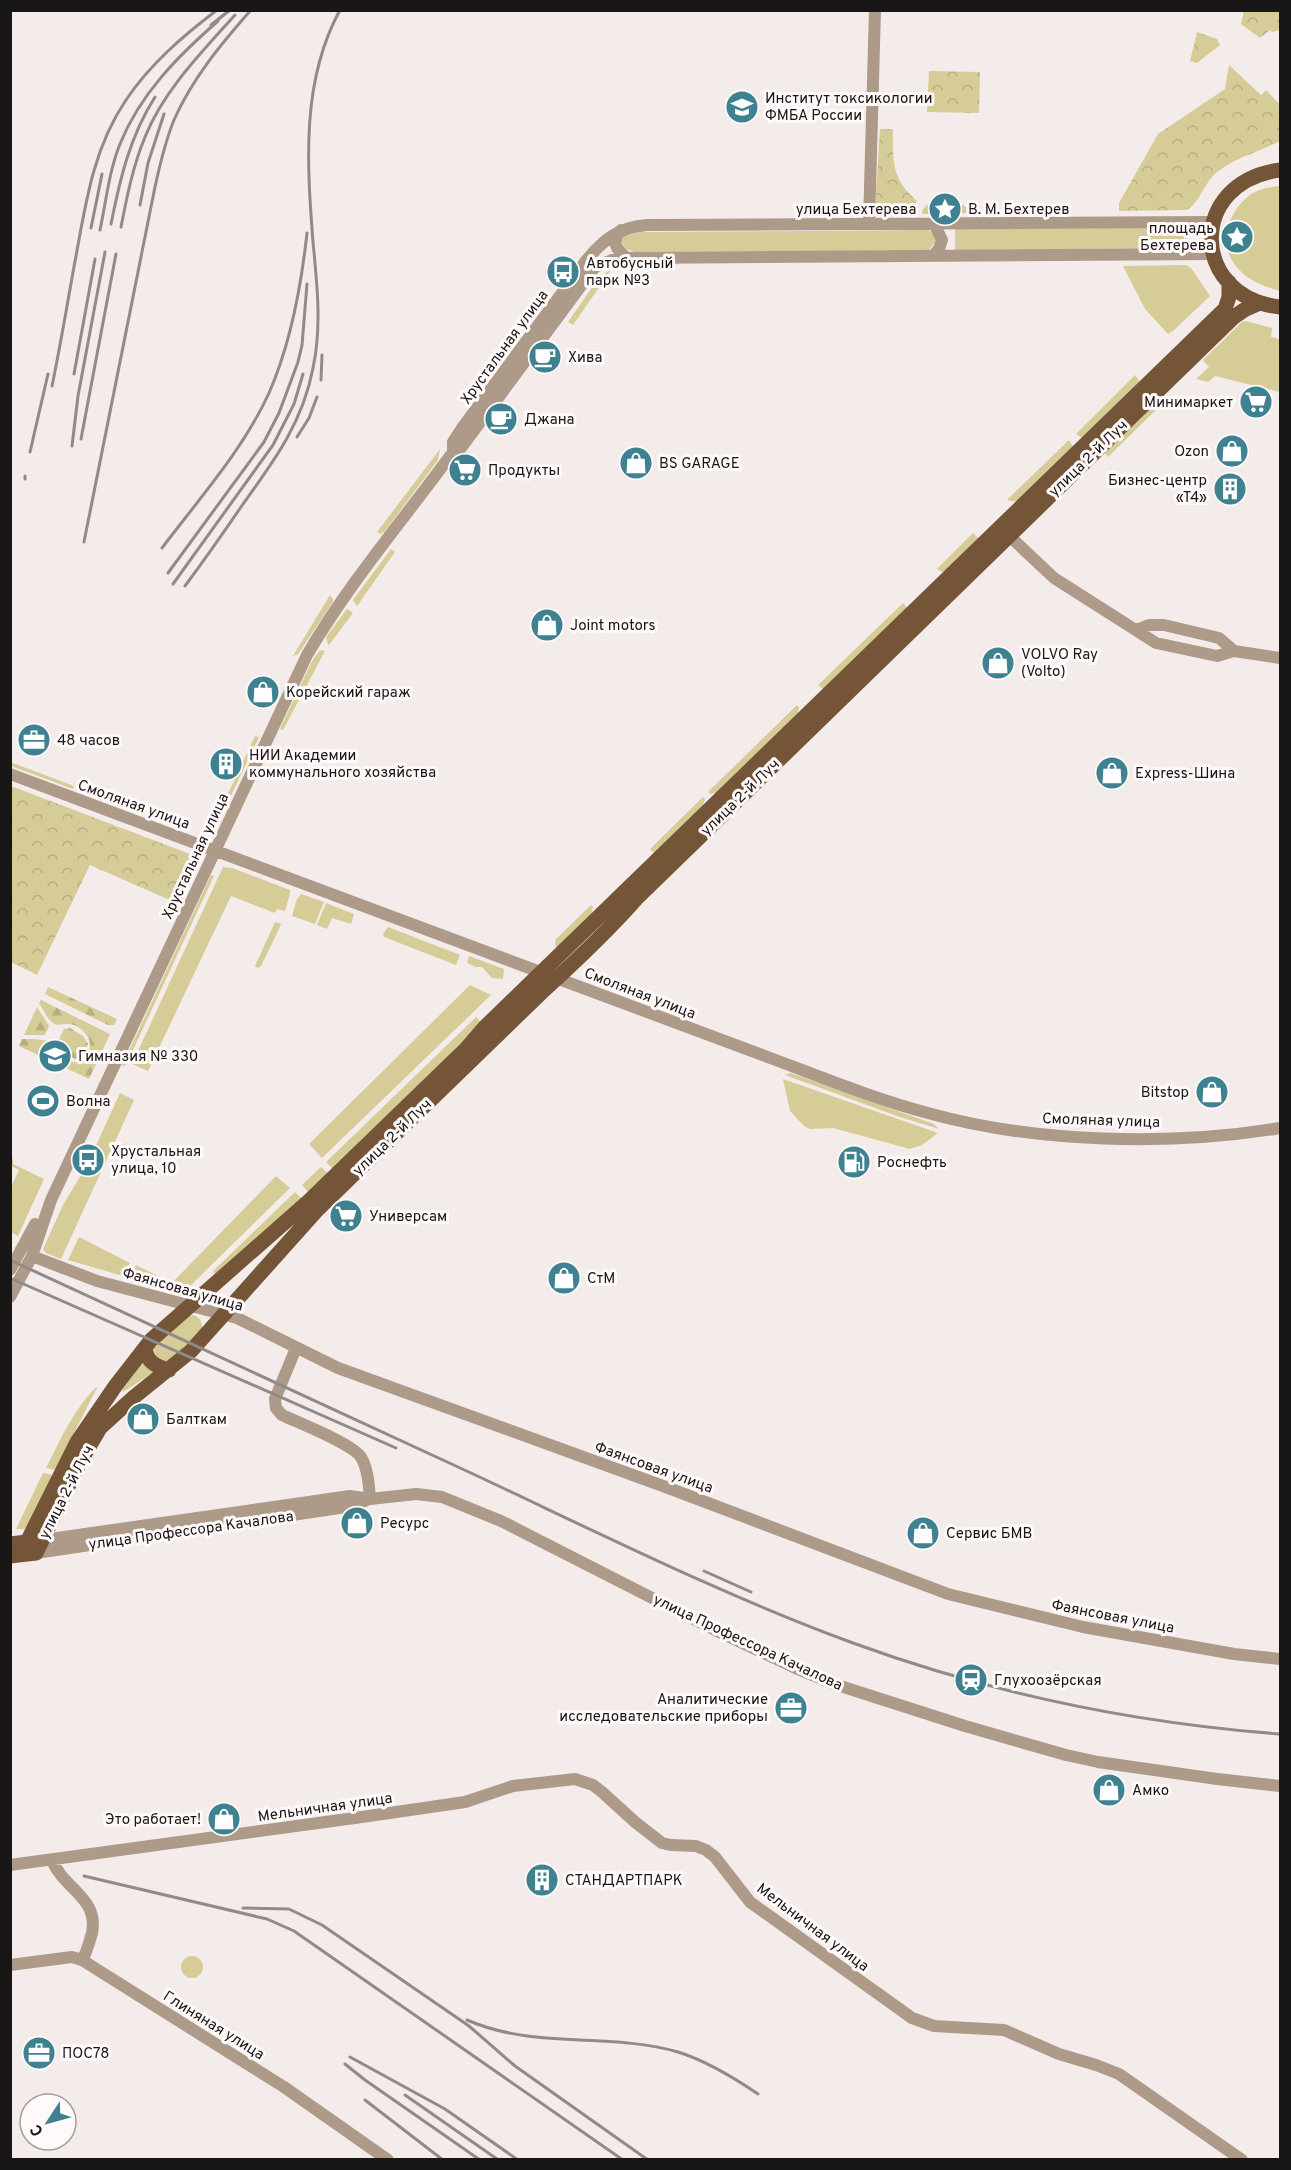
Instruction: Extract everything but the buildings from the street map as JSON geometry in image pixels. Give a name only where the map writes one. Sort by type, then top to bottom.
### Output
[{"type":"main road","points":[[1281,158],[1274,170],[1247,179],[1237,185],[1220,206],[1213,222],[1210,238],[1217,266],[1229,282],[1260,303],[1281,307]]},
{"type":"main road","name":"улица 2-й Луч","points":[[35,1545],[95,1436],[134,1397],[169,1370],[203,1339],[318,1209],[556,978],[572,966],[636,899],[1225,309],[1229,297],[1229,282]]},
{"type":"main road","name":"улица 2-й Луч","points":[[35,1545],[77,1442],[110,1392],[145,1348],[190,1304],[309,1201],[541,973],[1004,532],[1234,317],[1260,303]]},
{"type":"main road","points":[[145,1348],[148,1360],[154,1365],[169,1370]]},
{"type":"main road","name":"улица Профессора Качалова","points":[[10,1544],[35,1545]]},
{"type":"main road","name":"улица Профессора Качалова","points":[[10,1556],[35,1545]]},
{"type":"street","points":[[869,224],[875,10]]},
{"type":"street","name":"улица Бехтерева","points":[[588,266],[601,243],[621,230],[647,225],[1213,222]]},
{"type":"street","points":[[933,256],[942,240],[934,223]]},
{"type":"street","points":[[621,230],[615,240],[615,246],[617,251],[628,258]]},
{"type":"street","points":[[588,266],[628,258],[1213,254]]},
{"type":"street","name":"Хрустальная улица","points":[[10,1297],[32,1256],[51,1200],[311,648],[453,452],[453,442],[462,428],[588,266]]},
{"type":"street","points":[[1004,532],[1054,578],[1156,643],[1217,656],[1234,651],[1281,658]]},
{"type":"street","points":[[1137,630],[1149,625],[1175,628],[1219,638],[1234,651]]},
{"type":"street","name":"Смоляная улица","points":[[10,774],[890,1102],[967,1123],[1059,1135],[1121,1138],[1212,1136],[1281,1128]]},
{"type":"street","name":"Хрустальная улица","points":[[10,1270],[51,1200]]},
{"type":"street","name":"Фаянсовая улица","points":[[32,1256],[97,1281],[237,1318],[296,1348],[366,1379],[663,1486],[948,1594],[1083,1627],[1234,1654],[1281,1659]]},
{"type":"street","points":[[296,1348],[275,1399],[276,1408],[282,1415],[349,1447],[360,1455],[366,1469],[370,1499]]},
{"type":"street","name":"улица Профессора Качалова","points":[[35,1545],[350,1496],[370,1499],[428,1494],[465,1506],[535,1538],[713,1629],[800,1670],[844,1687],[965,1726],[1066,1755],[1183,1775],[1281,1786]]},
{"type":"street","name":"Мельничная улица","points":[[10,1865],[465,1802],[513,1786],[564,1779],[584,1781],[602,1792],[662,1843],[696,1846],[706,1850],[715,1857],[750,1902],[902,2012],[934,2026],[1004,2030],[1059,2054],[1119,2074],[1242,2160]]},
{"type":"street","points":[[10,1965],[72,1957],[82,1960],[87,1953],[93,1915],[86,1901],[61,1876],[52,1860]]},
{"type":"street","name":"Глиняная улица","points":[[82,1960],[284,2087],[388,2160]]},
{"type":"green space","points":[[1244,11],[1280,11],[1280,30],[1272,32],[1270,30],[1260,38],[1241,24]]},
{"type":"green space","points":[[1197,32],[1217,39],[1220,45],[1197,63],[1190,61]]},
{"type":"green space","points":[[1229,65],[1261,95],[1266,90],[1280,105],[1280,141],[1223,167],[1212,177],[1187,210],[1119,211],[1119,203],[1158,134],[1225,89]]},
{"type":"green space","points":[[929,71],[980,72],[979,113],[927,112]]},
{"type":"green space","points":[[880,129],[893,129],[895,169],[902,185],[917,201],[912,208],[875,208]]},
{"type":"green space","points":[[1280,186],[1280,291],[1260,284],[1237,268],[1229,253],[1227,234],[1233,215],[1245,199],[1260,190]]},
{"type":"green space","points":[[927,205],[963,205],[967,208],[968,213],[946,214],[946,207],[944,207],[944,214],[922,214]]},
{"type":"green space","points":[[1187,228],[1188,248],[955,250],[955,229]]},
{"type":"green space","points":[[927,230],[934,232],[937,240],[929,250],[634,252],[624,248],[621,240],[624,236],[641,232]]},
{"type":"green space","points":[[1186,265],[1191,268],[1210,296],[1168,334],[1145,309],[1123,266]]},
{"type":"green space","points":[[611,270],[573,325],[568,322],[600,276]]},
{"type":"green space","points":[[1242,322],[1272,328],[1271,337],[1280,339],[1280,392],[1215,376],[1208,382],[1196,379],[1209,367],[1203,360]]},
{"type":"green space","points":[[1135,375],[1140,382],[1082,438],[1076,434]]},
{"type":"green space","points":[[1151,406],[1157,409],[1108,457],[1104,452]]},
{"type":"green space","points":[[1069,440],[1073,447],[1017,502],[1007,500]]},
{"type":"green space","points":[[440,449],[438,460],[385,531],[381,534],[377,532]]},
{"type":"green space","points":[[973,533],[979,539],[944,573],[937,569]]},
{"type":"green space","points":[[391,549],[395,552],[357,606],[353,600]]},
{"type":"green space","points":[[330,595],[333,602],[298,654],[293,656]]},
{"type":"green space","points":[[903,603],[908,609],[824,690],[818,685]]},
{"type":"green space","points":[[347,609],[353,613],[329,645],[326,637]]},
{"type":"green space","points":[[320,650],[325,651],[283,730],[280,729],[312,661]]},
{"type":"green space","points":[[797,705],[799,707],[797,716],[719,792],[710,794],[708,792]]},
{"type":"green space","points":[[255,736],[259,737],[217,825],[214,824]]},
{"type":"green space","points":[[10,762],[74,786],[73,789],[11,766]]},
{"type":"green space","points":[[11,786],[190,854],[191,857],[172,901],[90,865],[37,975],[11,962]]},
{"type":"green space","points":[[703,797],[705,799],[702,809],[655,854],[650,849]]},
{"type":"green space","points":[[223,867],[232,868],[290,890],[285,911],[277,909],[275,913],[231,896],[148,1071],[132,1064]]},
{"type":"green space","points":[[211,875],[214,876],[126,1065],[122,1066]]},
{"type":"green space","points":[[301,894],[324,902],[315,924],[292,916],[297,899]]},
{"type":"green space","points":[[326,903],[354,914],[351,924],[332,918],[327,929],[317,925]]},
{"type":"green space","points":[[591,905],[593,907],[591,917],[557,950],[556,939]]},
{"type":"green space","points":[[275,922],[281,924],[280,927],[258,968],[255,966]]},
{"type":"green space","points":[[388,927],[460,955],[456,965],[384,937],[383,934]]},
{"type":"green space","points":[[469,956],[504,969],[503,979],[492,978],[482,967],[467,963]]},
{"type":"green space","points":[[470,985],[491,995],[322,1158],[309,1144]]},
{"type":"green space","points":[[48,987],[117,1019],[114,1025],[108,1025],[45,994]]},
{"type":"green space","points":[[41,1000],[110,1034],[89,1079],[19,1046],[22,1039],[47,1041],[59,1048],[73,1062],[82,1060],[88,1053],[90,1044],[87,1035],[71,1024],[53,1023],[39,1003]]},
{"type":"green space","points":[[37,1007],[49,1026],[45,1035],[24,1035]]},
{"type":"green space","points":[[476,1017],[480,1021],[460,1047],[333,1169],[326,1162]]},
{"type":"green space","points":[[70,1028],[83,1036],[88,1044],[82,1056],[76,1059],[70,1057],[58,1041],[64,1029]]},
{"type":"green space","points":[[791,1073],[934,1124],[939,1129],[785,1075]]},
{"type":"green space","points":[[783,1079],[938,1133],[922,1145],[910,1149],[833,1128],[810,1129],[790,1111]]},
{"type":"green space","points":[[120,1093],[134,1100],[61,1259],[46,1253],[43,1249],[63,1205],[88,1163]]},
{"type":"green space","points":[[13,1156],[13,1164],[44,1179],[18,1236],[11,1232],[11,1187],[19,1170],[11,1166]]},
{"type":"green space","points":[[321,1167],[329,1174],[309,1193],[302,1185]]},
{"type":"green space","points":[[276,1176],[290,1188],[188,1288],[167,1289],[131,1278],[136,1265],[172,1283]]},
{"type":"green space","points":[[295,1192],[302,1199],[216,1275],[213,1271]]},
{"type":"green space","points":[[79,1237],[130,1263],[123,1276],[68,1260]]},
{"type":"green space","points":[[193,1315],[201,1322],[200,1334],[167,1362],[157,1358],[153,1348],[186,1316]]},
{"type":"green space","points":[[142,1362],[154,1372],[123,1392],[122,1389]]},
{"type":"green space","points":[[96,1387],[55,1470],[46,1468],[74,1415]]},
{"type":"green space","points":[[43,1473],[53,1475],[26,1529],[16,1529]]},
{"type":"green space","points":[[192,1956],[202,1963],[203,1967],[196,1977],[192,1978],[182,1971],[181,1967],[188,1957]]},
{"type":"railway","points":[[52,386],[88,195],[106,136],[126,100],[146,74],[180,40],[217,10]]},
{"type":"railway","points":[[211,25],[230,10]]},
{"type":"railway","points":[[84,542],[155,187],[168,137],[181,105],[198,76],[251,10]]},
{"type":"railway","points":[[185,586],[286,440],[308,388],[316,352],[318,321],[309,183],[310,123],[318,65],[327,37],[340,10]]},
{"type":"railway","points":[[121,227],[141,148],[162,103],[197,57],[235,15]]},
{"type":"railway","points":[[100,230],[113,165],[128,126],[149,92],[175,62],[218,21]]},
{"type":"railway","points":[[111,224],[132,142],[155,97]]},
{"type":"railway","points":[[140,205],[148,163],[164,114]]},
{"type":"railway","points":[[91,228],[102,174]]},
{"type":"railway","points":[[162,548],[247,434],[269,393],[277,374],[294,315],[307,233]]},
{"type":"railway","points":[[72,446],[78,396],[105,252]]},
{"type":"railway","points":[[81,439],[116,254]]},
{"type":"railway","points":[[74,374],[95,259]]},
{"type":"railway","points":[[168,573],[264,442],[279,413],[302,345],[307,284]]},
{"type":"railway","points":[[321,380],[322,355]]},
{"type":"railway","points":[[30,452],[48,374]]},
{"type":"railway","points":[[173,584],[273,445],[294,404],[303,374]]},
{"type":"railway","points":[[297,437],[309,418],[317,397]]},
{"type":"railway","points":[[10,1260],[660,1562],[853,1643],[957,1677],[1063,1703],[1171,1722],[1280,1734]]},
{"type":"railway","points":[[10,1278],[396,1448]]},
{"type":"railway","points":[[704,1571],[751,1592]]},
{"type":"railway","points":[[84,1876],[267,1919],[294,1931],[623,2160]]},
{"type":"railway","points":[[243,1908],[289,1909],[322,1925],[469,2026],[515,2066],[648,2160]]},
{"type":"railway","points":[[467,2020],[519,2035],[626,2043],[678,2052],[720,2070],[758,2094]]},
{"type":"railway","points":[[350,2057],[445,2109],[518,2160]]},
{"type":"railway","points":[[345,2064],[480,2160]]},
{"type":"railway","points":[[405,2095],[497,2159]]},
{"type":"railway","points":[[365,2100],[443,2160]]},
{"type":"place","name":"Институт токсикологии ФМБА России","points":[[742,107]]},
{"type":"place","name":"В. М. Бехтерев","points":[[945,209]]},
{"type":"place","name":"площадь Бехтерева","points":[[1237,237]]},
{"type":"place","name":"Автобусный парк №3","points":[[563,272]]},
{"type":"place","name":"Хива","points":[[545,357]]},
{"type":"place","name":"Минимаркет","points":[[1256,402]]},
{"type":"place","name":"Джана","points":[[501,419]]},
{"type":"place","name":"Ozon","points":[[1232,451]]},
{"type":"place","name":"BS GARAGE","points":[[636,463]]},
{"type":"place","name":"Продукты","points":[[465,470]]},
{"type":"place","name":"Бизнес-центр «Т4»","points":[[1230,489]]},
{"type":"place","name":"Joint motors","points":[[547,625]]},
{"type":"place","name":"VOLVO Ray (Volto)","points":[[998,663]]},
{"type":"place","name":"Корейский гараж","points":[[263,692]]},
{"type":"place","name":"48 часов","points":[[34,740]]},
{"type":"place","name":"НИИ Академии коммунального хозяйства","points":[[226,764]]},
{"type":"place","name":"Express-Шина","points":[[1112,773]]},
{"type":"place","name":"Гимназия № 330","points":[[55,1056]]},
{"type":"place","name":"Bitstop","points":[[1212,1092]]},
{"type":"place","name":"Волна","points":[[43,1101]]},
{"type":"place","name":"Хрустальная улица, 10","points":[[88,1160]]},
{"type":"place","name":"Роснефть","points":[[854,1162]]},
{"type":"place","name":"Универсам","points":[[346,1216]]},
{"type":"place","name":"СтМ","points":[[564,1278]]},
{"type":"place","name":"Балткам","points":[[143,1419]]},
{"type":"place","name":"Ресурс","points":[[357,1523]]},
{"type":"place","name":"Сервис БМВ","points":[[923,1533]]},
{"type":"place","name":"Глухоозёрская","points":[[971,1680]]},
{"type":"place","name":"Аналитические исследовательские приборы","points":[[791,1708]]},
{"type":"place","name":"Амко","points":[[1109,1790]]},
{"type":"place","name":"Это работает!","points":[[224,1819]]},
{"type":"place","name":"СТАНДАРТПАРК","points":[[542,1880]]},
{"type":"place","name":"ПОС78","points":[[39,2053]]}]
